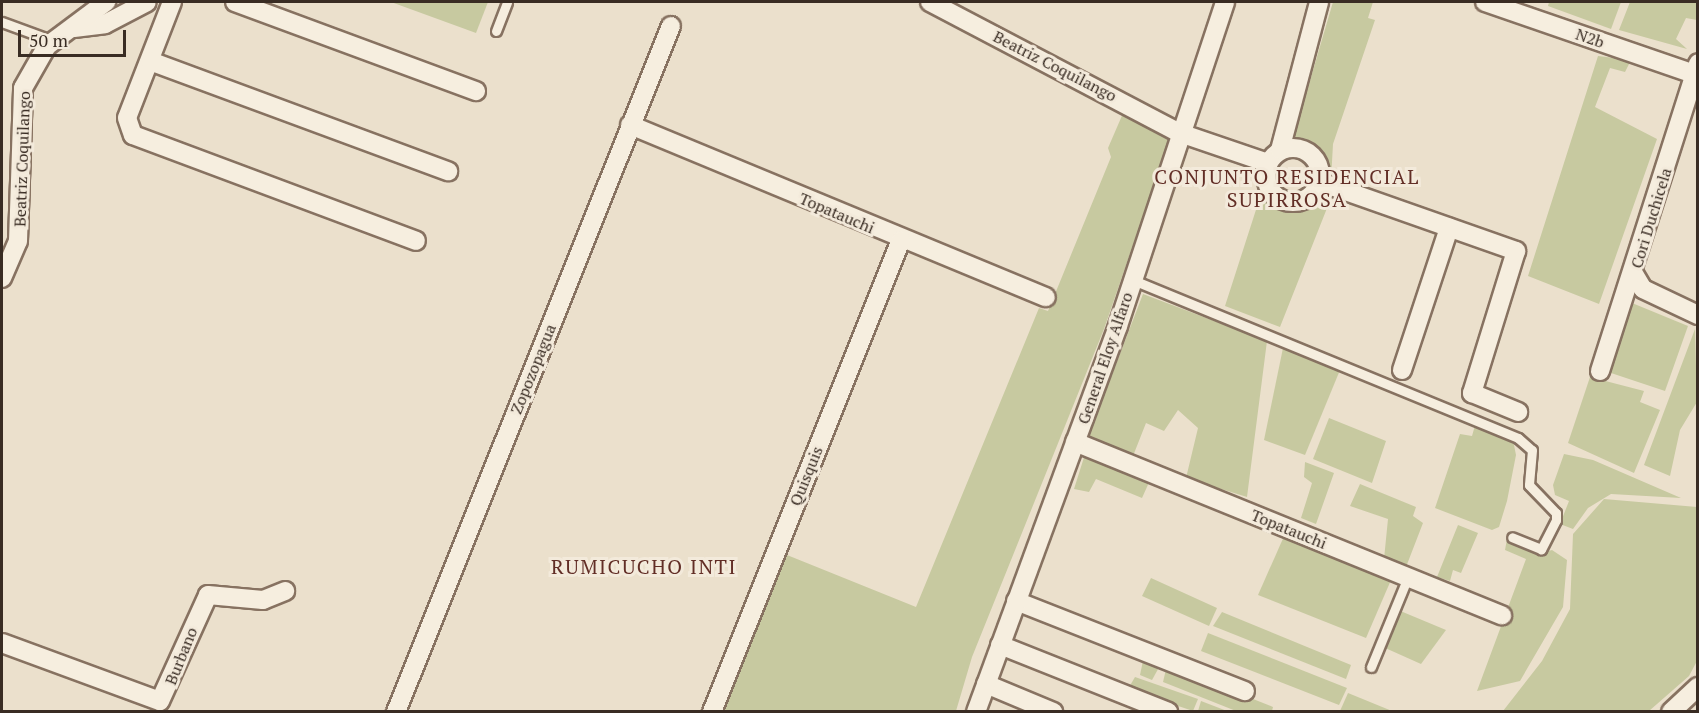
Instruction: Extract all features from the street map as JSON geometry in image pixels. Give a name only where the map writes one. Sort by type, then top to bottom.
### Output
[{"type":"street","name":"Beatriz Coquilango","points":[[2,278],[19,232],[23,88],[36,57],[54,40],[106,2]]},
{"type":"street","points":[[73,28],[105,24],[147,2]]},
{"type":"street","points":[[171,2],[127,118],[133,135],[416,242]]},
{"type":"street","points":[[235,2],[476,91]]},
{"type":"street","name":"Beatriz Coquilango","points":[[930,2],[1180,133],[1274,157]]},
{"type":"street","name":"General Eloy Alfaro","points":[[976,711],[1132,280],[1225,2]]},
{"type":"street","points":[[1274,157],[1307,151],[1319,164],[1320,182],[1301,201],[1283,201],[1269,189],[1274,157],[1319,2]]},
{"type":"street","name":"N2b","points":[[1485,2],[1696,68]]},
{"type":"street","name":"Zopozopagua","points":[[396,711],[671,26]]},
{"type":"street","points":[[150,61],[448,171]]},
{"type":"street","name":"Cori Duchicela","points":[[1600,371],[1634,274],[1696,68]]},
{"type":"street","name":"Topatauchi","points":[[630,125],[901,240],[1046,297]]},
{"type":"street","points":[[1320,182],[1516,251],[1472,393],[1518,412]]},
{"type":"street","points":[[1402,370],[1449,228]]},
{"type":"street","name":"Quisquis","points":[[712,711],[901,240]]},
{"type":"street","points":[[1634,274],[1643,289],[1698,315]]},
{"type":"street","name":"Topatauchi","points":[[1075,442],[1502,615]]},
{"type":"street","name":"Burbano","points":[[2,643],[160,701],[208,595],[263,600],[285,591]]},
{"type":"street","points":[[1016,601],[1245,691]]},
{"type":"street","points":[[1000,645],[1168,711]]},
{"type":"street","points":[[986,684],[1053,711]]},
{"type":"street","points":[[1671,711],[1698,687]]},
{"type":"lane","points":[[496,31],[507,2]]},
{"type":"lane","points":[[2,22],[54,40]]},
{"type":"lane","points":[[1132,280],[1518,438],[1532,450],[1529,485],[1556,513],[1556,520],[1541,549],[1512,537]]},
{"type":"lane","points":[[1371,667],[1408,577]]},
{"type":"green space","points":[[391,2],[488,2],[476,33]]},
{"type":"green space","points":[[1333,2],[1373,2],[1368,18],[1375,20],[1333,144],[1331,180],[1325,178],[1318,151],[1292,142]]},
{"type":"green space","points":[[1549,2],[1621,2],[1611,29],[1548,6]]},
{"type":"green space","points":[[1630,2],[1697,2],[1697,20],[1686,18],[1676,39],[1687,49],[1619,30]]},
{"type":"green space","points":[[1598,56],[1631,60],[1625,72],[1610,68],[1595,107],[1657,139],[1599,304],[1528,276]]},
{"type":"green space","points":[[1124,111],[1170,138],[1104,329],[972,657],[956,711],[723,712],[787,555],[916,607],[1039,308],[1048,311],[1111,157],[1108,148]]},
{"type":"green space","points":[[1263,188],[1271,200],[1292,208],[1309,203],[1322,189],[1333,193],[1280,327],[1225,306]]},
{"type":"green space","points":[[1143,294],[1267,341],[1247,497],[1186,478],[1198,428],[1178,410],[1164,431],[1146,423],[1133,456],[1088,437]]},
{"type":"green space","points":[[1632,303],[1688,326],[1665,391],[1608,372]]},
{"type":"green space","points":[[1695,329],[1697,402],[1680,430],[1670,476],[1644,465]]},
{"type":"green space","points":[[1283,348],[1340,370],[1305,455],[1264,440]]},
{"type":"green space","points":[[1590,377],[1644,391],[1640,402],[1660,410],[1634,473],[1568,443]]},
{"type":"green space","points":[[1329,418],[1386,441],[1372,483],[1313,459]]},
{"type":"green space","points":[[1476,422],[1513,440],[1516,455],[1507,501],[1499,527],[1492,530],[1435,508],[1460,434],[1472,436]]},
{"type":"green space","points":[[1086,451],[1151,478],[1142,498],[1096,479],[1089,492],[1074,489]]},
{"type":"green space","points":[[1564,454],[1593,460],[1681,498],[1611,494],[1588,508],[1573,529],[1560,524],[1569,501],[1555,495],[1553,485]]},
{"type":"green space","points":[[1305,462],[1334,473],[1316,524],[1301,518],[1312,483],[1304,477]]},
{"type":"green space","points":[[1360,484],[1416,507],[1413,516],[1423,523],[1406,567],[1384,559],[1388,519],[1350,506]]},
{"type":"green space","points":[[1604,499],[1697,507],[1697,661],[1689,676],[1649,711],[1503,711],[1542,661],[1570,609],[1573,534]]},
{"type":"green space","points":[[1458,525],[1478,533],[1461,573],[1453,570],[1450,581],[1437,577]]},
{"type":"green space","points":[[1285,534],[1391,580],[1366,638],[1258,595]]},
{"type":"green space","points":[[1507,539],[1542,553],[1552,550],[1567,560],[1563,607],[1520,681],[1477,691],[1526,559],[1505,550]]},
{"type":"green space","points":[[1151,578],[1217,608],[1209,626],[1142,596]]},
{"type":"green space","points":[[1398,610],[1446,630],[1421,664],[1383,647]]},
{"type":"green space","points":[[1222,612],[1351,665],[1346,679],[1213,626]]},
{"type":"green space","points":[[1208,633],[1347,688],[1339,705],[1201,651]]},
{"type":"green space","points":[[1144,656],[1162,662],[1152,680],[1140,675]]},
{"type":"green space","points":[[1167,665],[1273,707],[1272,711],[1236,711],[1163,682]]},
{"type":"green space","points":[[1135,677],[1198,699],[1193,711],[1128,689]]},
{"type":"green space","points":[[1348,693],[1392,711],[1340,711]]},
{"type":"green space","points":[[1201,701],[1227,711],[1198,711]]},
{"type":"district","name":"CONJUNTO RESIDENCIAL SUPIRROSA","points":[[1287,188]]},
{"type":"district","name":"RUMICUCHO INTI","points":[[644,566]]}]
